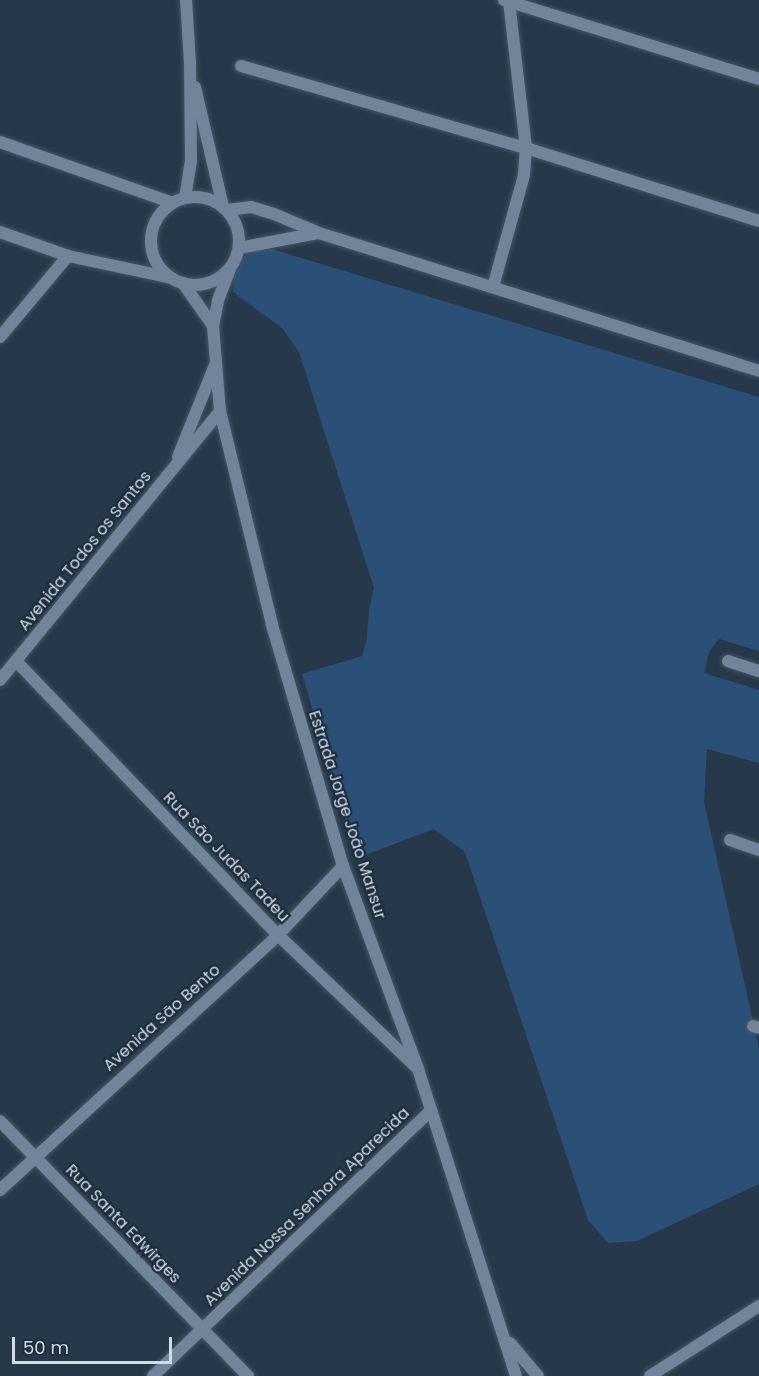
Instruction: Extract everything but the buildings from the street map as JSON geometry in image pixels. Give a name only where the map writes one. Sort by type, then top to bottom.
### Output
[{"type":"street","points":[[185,198],[191,161],[190,63],[186,0]]},
{"type":"street","points":[[493,287],[524,175],[526,148],[506,1],[759,79]]},
{"type":"street","points":[[0,232],[68,256],[178,280],[209,283],[230,269],[239,248],[234,224],[225,208],[190,63]]},
{"type":"street","points":[[241,66],[526,148],[759,221]]},
{"type":"street","points":[[0,142],[173,203]]},
{"type":"street","points":[[213,326],[178,280],[155,259],[152,240],[156,222],[173,203],[185,198],[211,200],[225,208],[251,207],[319,233],[759,371]]},
{"type":"street","points":[[239,248],[319,233]]},
{"type":"street","points":[[0,337],[68,256]]},
{"type":"street","name":"Estrada Jorge João Mansur","points":[[230,269],[218,301],[213,326],[220,411],[272,625],[343,866],[418,1069],[516,1376]]},
{"type":"street","name":"Avenida Todos os Santos","points":[[173,469],[216,362]]},
{"type":"street","name":"Avenida Todos os Santos","points":[[0,680],[220,411]]},
{"type":"street","name":"Rua São Judas Tadeu","points":[[16,661],[278,935],[418,1069]]},
{"type":"street","points":[[728,661],[759,671]]},
{"type":"street","points":[[730,840],[759,850]]},
{"type":"street","name":"Avenida São Bento","points":[[0,1190],[278,935],[343,866]]},
{"type":"street","name":"Avenida Nossa Senhora Aparecida","points":[[153,1376],[431,1110]]},
{"type":"street","name":"Rua Santa Edwirges","points":[[0,1121],[248,1376]]},
{"type":"street","points":[[657,1375],[759,1306]]},
{"type":"street","name":"Estrada Jorge João Mansur","points":[[505,1337],[538,1376]]},
{"type":"shaded area","points":[[262,246],[759,397],[759,651],[719,639],[709,652],[704,673],[759,690],[759,763],[707,749],[704,802],[759,1048],[759,1184],[637,1241],[608,1243],[588,1220],[465,852],[434,829],[357,858],[302,674],[362,656],[374,588],[299,352],[282,328],[233,292],[234,273],[249,249]]}]
